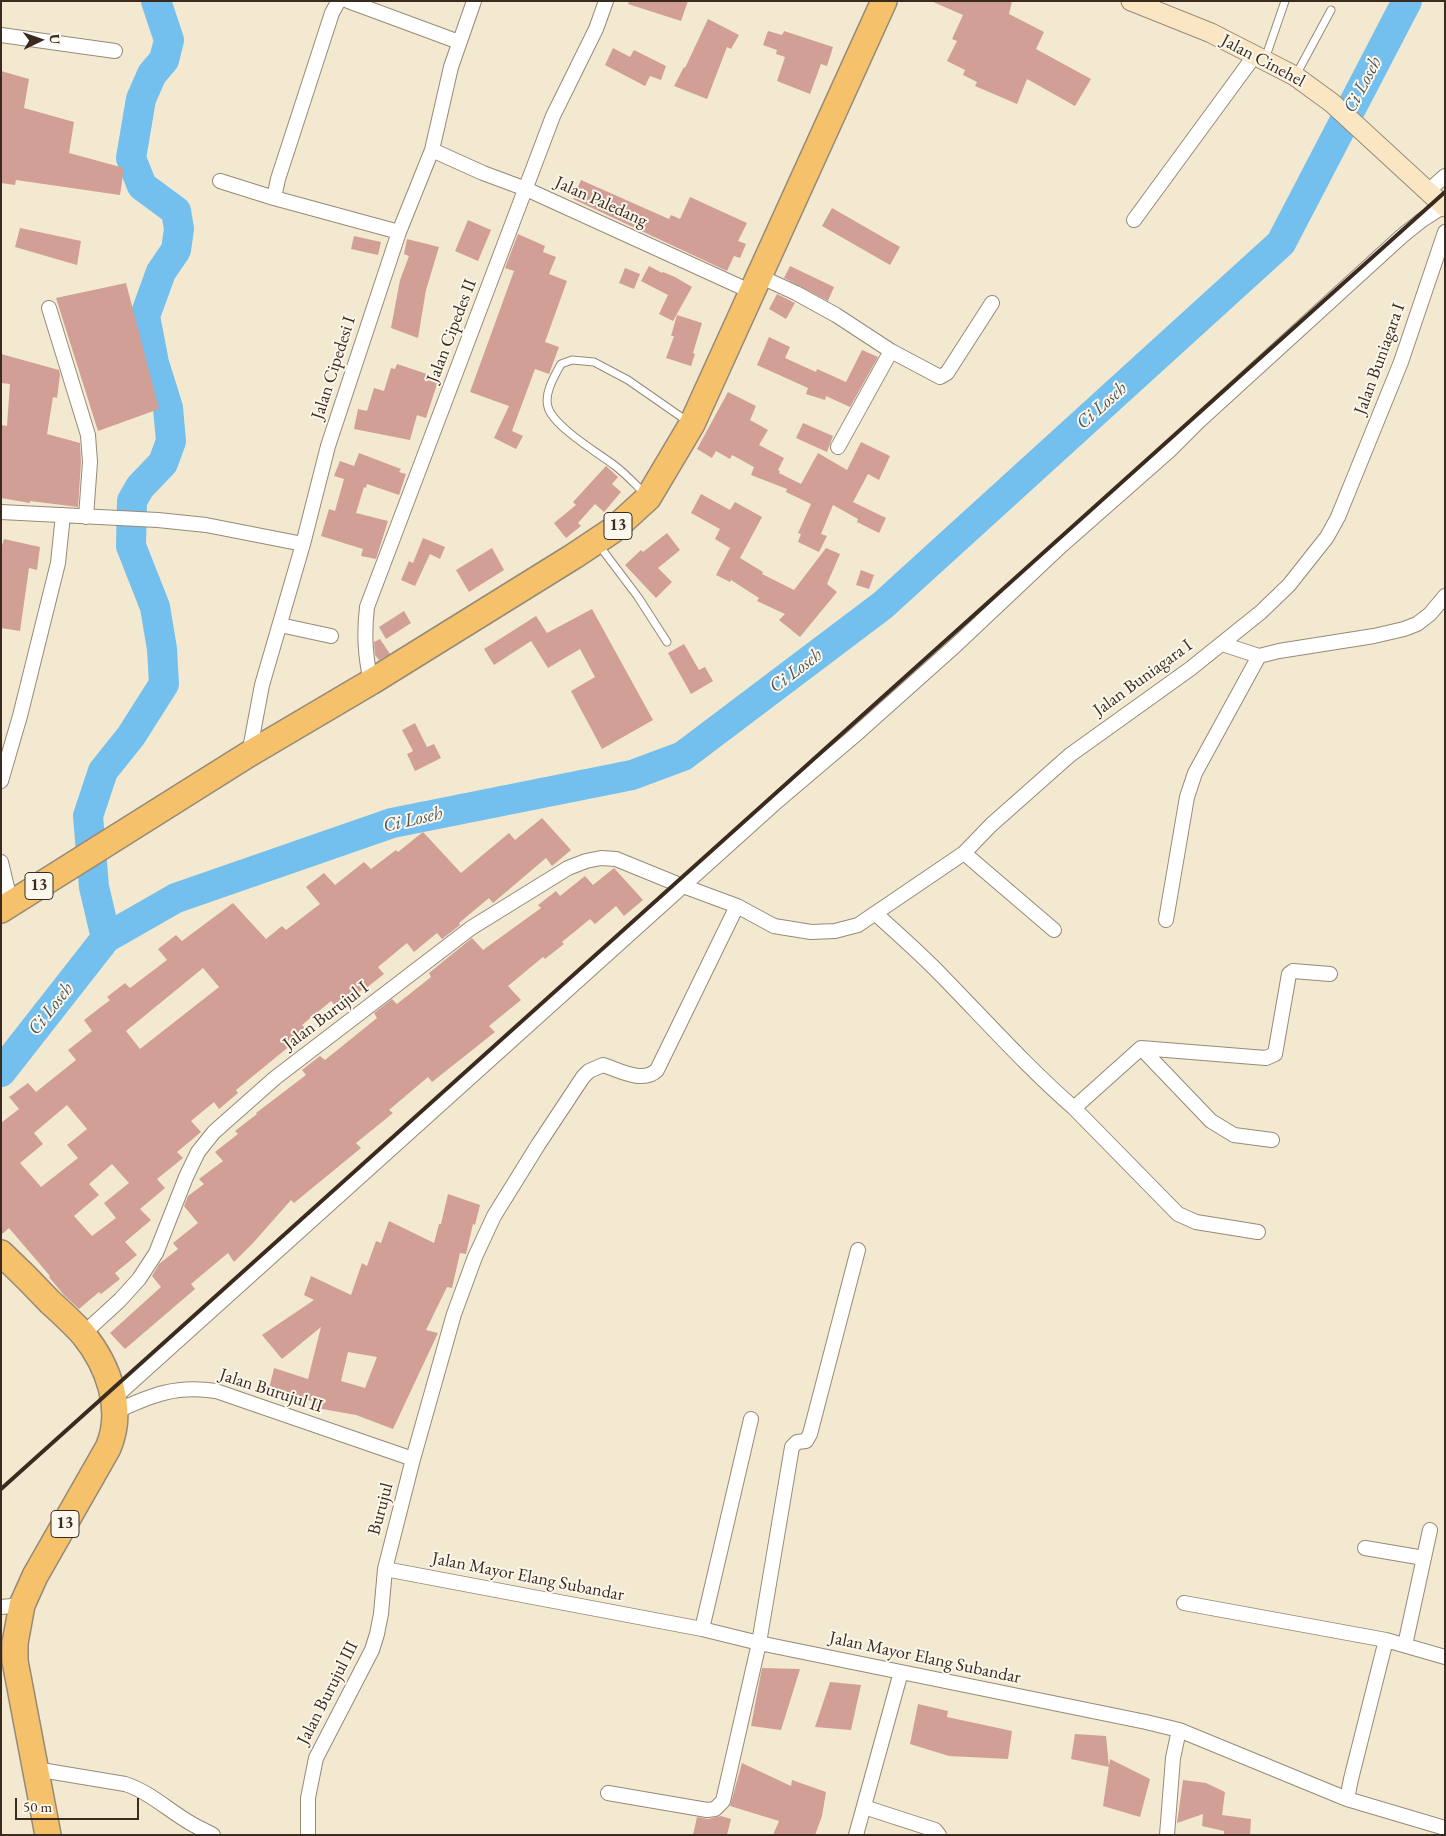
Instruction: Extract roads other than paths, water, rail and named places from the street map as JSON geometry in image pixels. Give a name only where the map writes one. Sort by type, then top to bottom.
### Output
[{"type":"highway","name":"13","points":[[6,907],[249,754],[370,682],[596,542],[630,516],[648,498],[692,424],[884,1]]},
{"type":"highway","name":"13","points":[[1,1253],[83,1334],[106,1372],[114,1405],[115,1427],[108,1448],[35,1576],[11,1606],[15,1661],[48,1835]]},
{"type":"street","points":[[274,198],[278,179],[332,13],[340,1]]},
{"type":"street","points":[[348,1],[460,42]]},
{"type":"street","name":"Jalan Cipedesi I","points":[[249,754],[262,685],[304,544],[328,446],[399,232],[432,150],[451,67],[474,1]]},
{"type":"street","name":"Jalan Cipedes II","points":[[370,682],[364,633],[368,607],[553,116],[596,29],[606,1]]},
{"type":"street","name":"Jalan Cinehel","points":[[1143,4],[1211,33],[1295,76],[1332,103],[1444,206]]},
{"type":"street","points":[[1,35],[115,51]]},
{"type":"street","points":[[1134,220],[1260,57]]},
{"type":"street","name":"Jalan Paledang","points":[[432,150],[483,174],[526,189],[756,284],[796,292],[836,314],[891,351],[936,376],[944,376],[947,373],[992,302]]},
{"type":"street","points":[[1428,191],[1445,176]]},
{"type":"street","points":[[220,181],[274,198],[399,232]]},
{"type":"street","points":[[114,1405],[683,886],[956,645],[1067,540],[1169,451],[1199,421],[1402,236],[1444,206]]},
{"type":"street","name":"Jalan Buniagara I","points":[[683,886],[737,906],[774,926],[811,932],[835,931],[858,925],[964,853],[991,825],[1070,755],[1190,669],[1261,612],[1289,585],[1327,537],[1334,524],[1401,362],[1445,232]]},
{"type":"street","points":[[49,308],[88,435],[90,462],[86,517]]},
{"type":"street","points":[[838,447],[891,351]]},
{"type":"street","points":[[1,512],[158,520],[206,525],[304,544]]},
{"type":"street","points":[[1,781],[20,716],[58,563],[62,515]]},
{"type":"street","points":[[1222,644],[1258,656],[1404,629],[1417,624],[1430,614],[1445,596]]},
{"type":"street","points":[[280,625],[331,636]]},
{"type":"street","points":[[1166,920],[1187,798],[1195,773],[1258,656]]},
{"type":"street","points":[[964,853],[1054,930]]},
{"type":"street","name":"Jalan Burujul I","points":[[83,1334],[120,1300],[139,1279],[152,1260],[198,1152],[214,1132],[275,1078],[471,928],[568,868],[601,858],[616,859],[683,886]]},
{"type":"street","points":[[1,862],[6,907]]},
{"type":"street","name":"Burujul","points":[[385,1569],[413,1459],[454,1314],[475,1257],[494,1216],[538,1145],[589,1071],[603,1065],[644,1078],[652,1076],[657,1070],[737,906]]},
{"type":"street","points":[[876,914],[942,975],[977,1014],[1041,1079],[1074,1108],[1178,1214],[1196,1222],[1258,1232]]},
{"type":"street","points":[[1074,1108],[1141,1048],[1269,1058],[1275,1054],[1289,974],[1293,972],[1330,974]]},
{"type":"street","points":[[1141,1048],[1212,1121],[1234,1135],[1272,1140]]},
{"type":"street","points":[[608,1793],[707,1810],[715,1809],[723,1801],[759,1643],[792,1447],[797,1442],[806,1441],[810,1434],[858,1250]]},
{"type":"street","name":"Jalan Burujul II","points":[[114,1405],[174,1390],[197,1388],[216,1391],[413,1459]]},
{"type":"street","points":[[702,1629],[751,1419]]},
{"type":"street","points":[[1405,1645],[1430,1530]]},
{"type":"street","points":[[1364,1548],[1424,1558]]},
{"type":"street","name":"Jalan Mayor Elang Subandar","points":[[385,1569],[702,1629],[759,1643],[1179,1730],[1348,1799],[1440,1829]]},
{"type":"street","name":"Jalan Burujul III","points":[[308,1835],[308,1798],[316,1758],[372,1650],[381,1614],[385,1569]]},
{"type":"street","points":[[1184,1603],[1386,1640],[1445,1657]]},
{"type":"street","points":[[1348,1799],[1351,1779],[1386,1640]]},
{"type":"street","points":[[856,1835],[901,1672]]},
{"type":"street","points":[[1167,1835],[1173,1758],[1179,1730]]},
{"type":"street","points":[[35,1769],[135,1787],[193,1825],[213,1835]]},
{"type":"street","points":[[864,1807],[934,1830],[939,1835]]},
{"type":"lane","points":[[1260,57],[1284,1]]},
{"type":"lane","points":[[1295,76],[1332,10]]},
{"type":"lane","points":[[648,498],[615,466],[561,425],[550,413],[548,392],[561,364],[572,360],[594,362],[628,380],[692,424]]},
{"type":"lane","points":[[596,542],[638,597],[667,642]]},
{"type":"waterway","points":[[106,938],[94,887],[88,816],[103,771],[131,736],[164,684],[162,649],[155,607],[131,546],[132,501],[140,487],[163,463],[171,441],[168,408],[154,363],[145,316],[161,272],[176,250],[179,229],[176,211],[142,186],[131,158],[141,99],[152,74],[164,60],[169,40],[156,1]]},
{"type":"waterway","name":"Ci Loseh","points":[[1,1072],[106,938],[176,898],[392,823],[632,775],[683,756],[883,605],[1281,243],[1407,1]]},
{"type":"railway","points":[[1,1489],[1445,192]]}]
